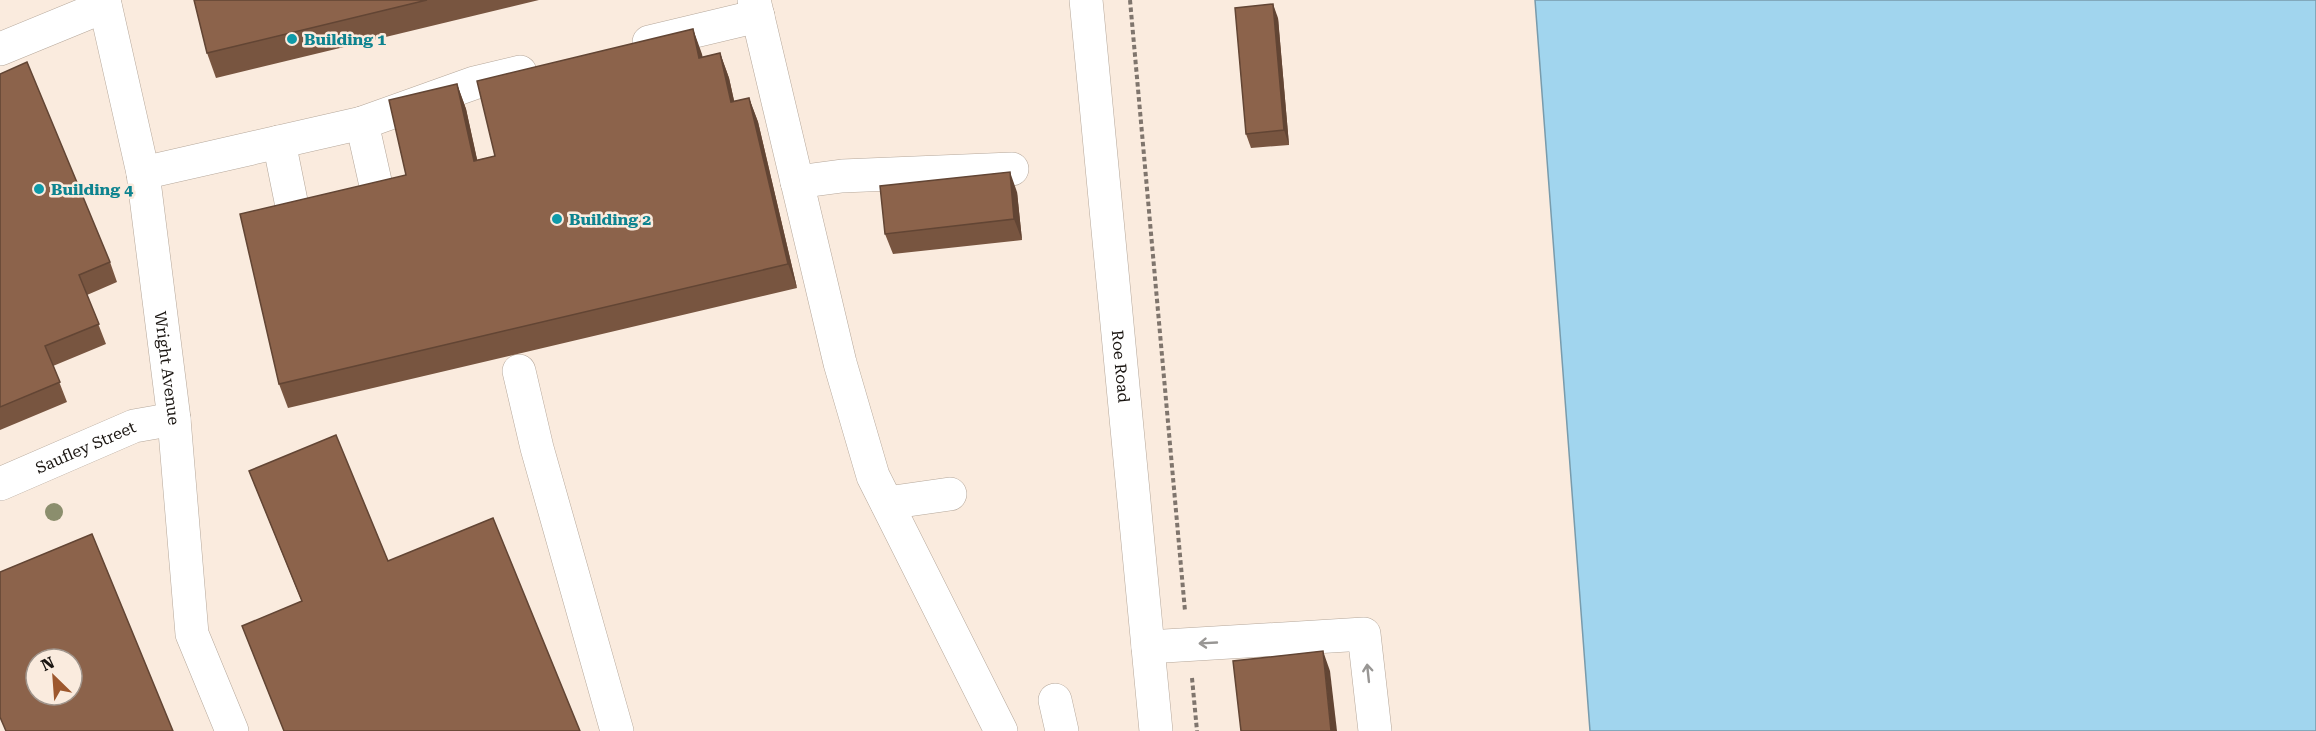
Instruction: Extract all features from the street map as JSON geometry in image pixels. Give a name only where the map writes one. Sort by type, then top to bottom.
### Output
[{"type":"street","name":"Roe Road","points":[[1086,0],[1156,731]]},
{"type":"street","points":[[0,50],[105,3]]},
{"type":"street","name":"Wright Avenue","points":[[105,3],[143,173],[174,419],[192,634],[232,731]]},
{"type":"street","points":[[622,48],[756,8],[840,363],[873,476],[1001,731]]},
{"type":"street","points":[[143,173],[362,123],[474,83],[554,64]]},
{"type":"street","points":[[362,123],[379,199]]},
{"type":"street","points":[[279,142],[294,216]]},
{"type":"street","points":[[797,182],[842,176],[1012,170]]},
{"type":"street","points":[[519,371],[537,448],[617,731]]},
{"type":"street","name":"Saufley Street","points":[[0,484],[134,426],[174,419]]},
{"type":"street","points":[[887,503],[950,494]]},
{"type":"street","points":[[1148,647],[1364,634],[1375,731]]},
{"type":"path","points":[[1130,0],[1197,731]]},
{"type":"water","points":[[1535,0],[2316,0],[2316,731],[1590,731]]},
{"type":"building","points":[[194,0],[427,0],[207,53]]},
{"type":"building","points":[[1273,4],[1284,130],[1246,134],[1235,8]]},
{"type":"building","name":"Building 2","points":[[693,29],[699,58],[720,53],[731,102],[749,98],[788,264],[279,384],[240,214],[406,175],[389,100],[457,84],[474,161],[495,156],[477,81]]},
{"type":"building","name":"Building 4","points":[[27,62],[110,262],[79,275],[99,324],[45,346],[60,382],[0,407],[0,74]]},
{"type":"building","points":[[1010,172],[1014,219],[885,234],[880,186]]},
{"type":"building","points":[[336,435],[388,561],[493,518],[580,731],[284,731],[242,626],[302,601],[249,471]]},
{"type":"building","points":[[92,534],[173,731],[6,731],[0,717],[0,572]]},
{"type":"building","points":[[1323,651],[1331,731],[1241,731],[1233,661]]},
{"type":"place","name":"Building 1","points":[[292,39]]},
{"type":"place","name":"Building 4","points":[[39,189]]},
{"type":"place","name":"Building 2","points":[[557,219]]}]
